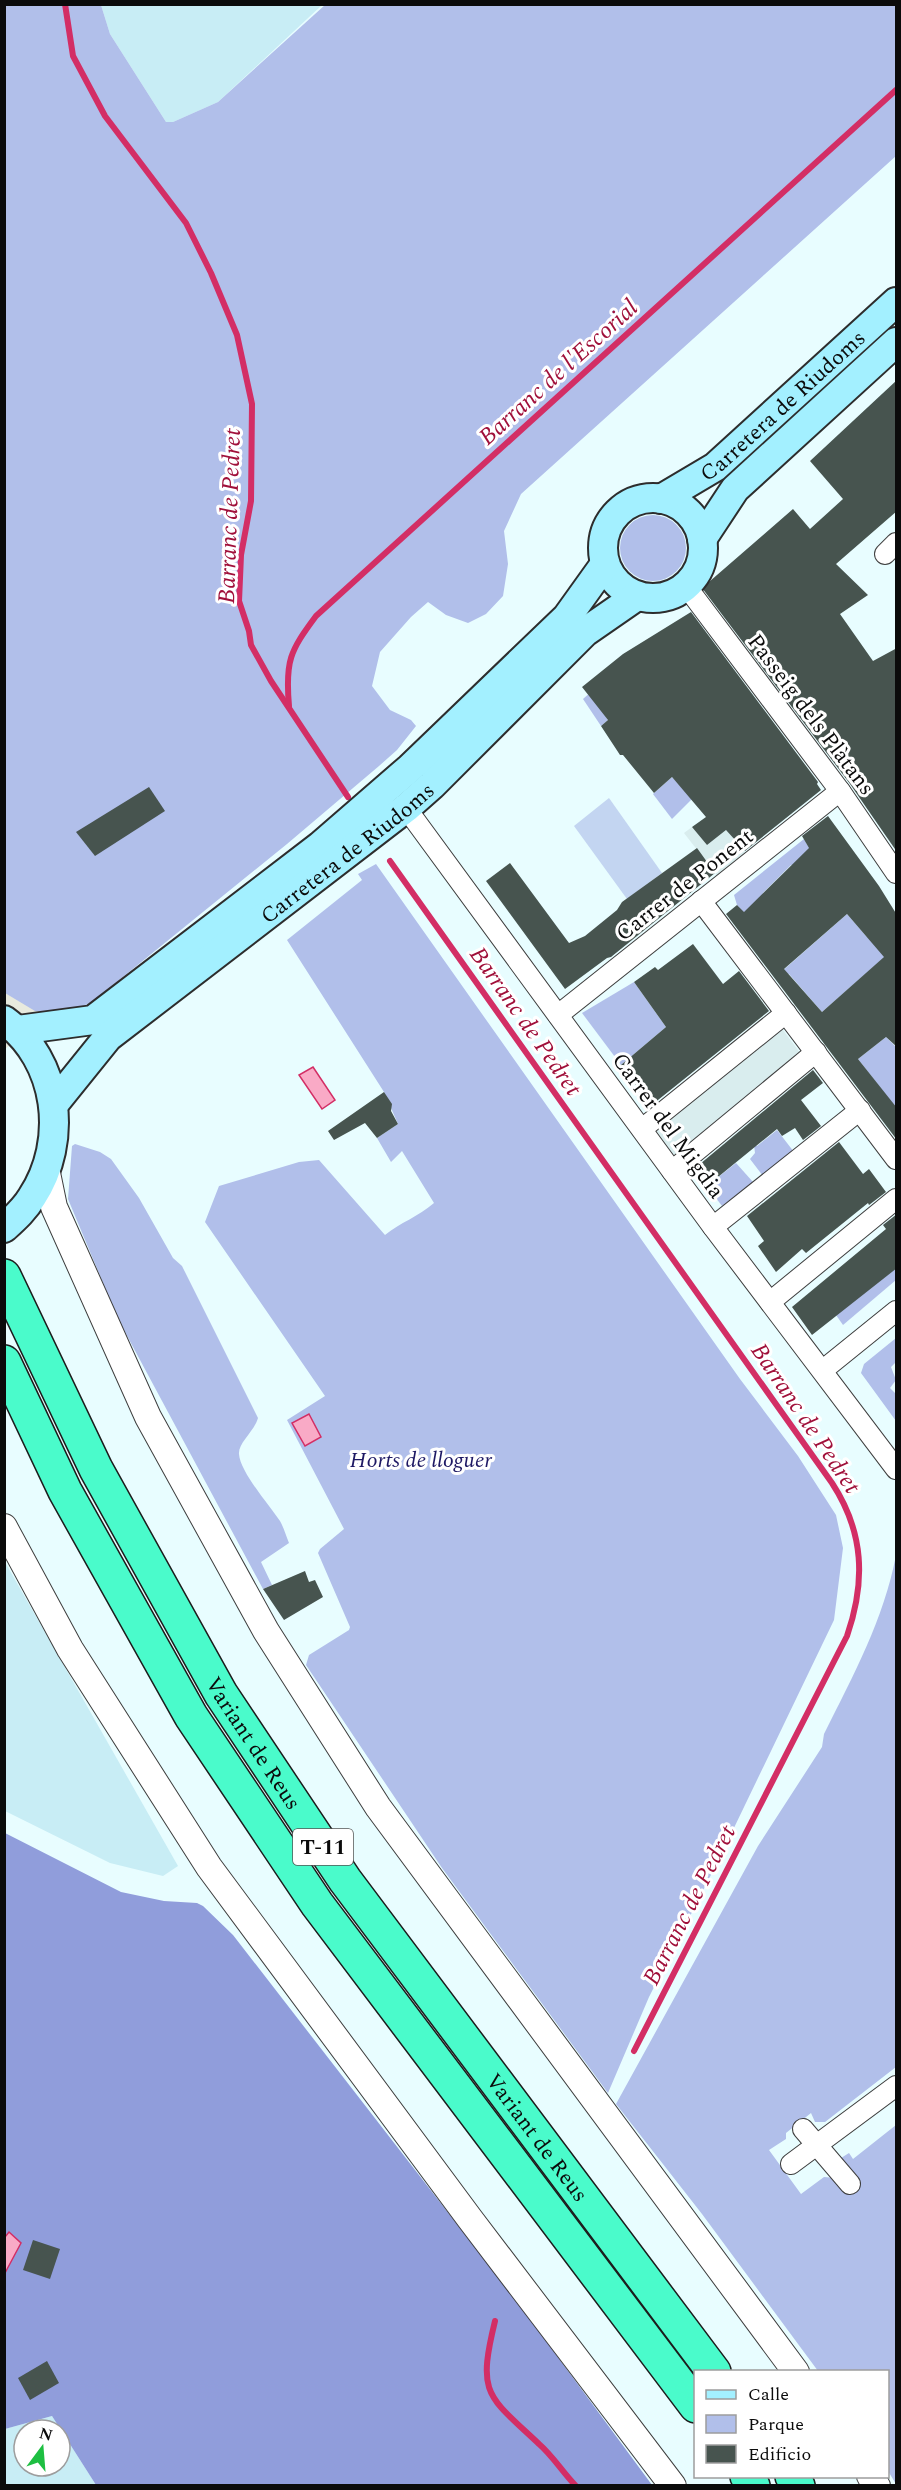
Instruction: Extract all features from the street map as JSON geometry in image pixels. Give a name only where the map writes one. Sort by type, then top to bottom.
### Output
[{"type":"highway","name":"Variant de Reus","points":[[4,1276],[96,1469],[221,1694],[345,1880],[712,2370]]},
{"type":"highway","name":"Variant de Reus","points":[[4,1362],[65,1491],[191,1716],[317,1904],[694,2403]]},
{"type":"main road","name":"Carretera de Riudoms","points":[[661,499],[715,467],[897,302]]},
{"type":"main road","name":"Carretera de Riudoms","points":[[702,539],[735,489],[897,342]]},
{"type":"main road","points":[[644,499],[661,499],[685,509],[696,522],[702,539],[703,556],[697,573],[686,586],[666,597],[637,596],[616,582],[605,564],[603,544],[607,528],[617,513],[631,503],[644,499]]},
{"type":"main road","name":"Carretera de Riudoms","points":[[11,1025],[93,1020],[320,846],[410,768],[567,617],[605,564]]},
{"type":"main road","name":"Carretera de Riudoms","points":[[54,1104],[108,1037],[406,808],[432,785],[585,632],[637,596]]},
{"type":"main road","points":[[4,1228],[33,1196],[46,1168],[53,1137],[54,1104],[50,1083],[40,1062],[11,1025]]},
{"type":"street","name":"Passeig dels Plàtans","points":[[686,586],[840,791],[897,873]]},
{"type":"street","name":"Carrer de Ponent","points":[[558,1015],[840,791]]},
{"type":"street","name":"Carrer del Migdia","points":[[406,808],[713,1227],[897,1469]]},
{"type":"street","points":[[701,901],[897,1159]]},
{"type":"street","points":[[642,1129],[786,1013]]},
{"type":"street","points":[[672,1171],[816,1052]]},
{"type":"street","points":[[713,1227],[860,1110]]},
{"type":"street","points":[[46,1168],[54,1207],[148,1417],[266,1631],[378,1807],[795,2370]]},
{"type":"street","points":[[770,1302],[897,1199]]},
{"type":"street","points":[[823,1370],[897,1311]]},
{"type":"street","points":[[4,1527],[70,1649],[209,1867],[673,2486]]},
{"type":"street","points":[[791,2164],[897,2086]]},
{"type":"street","points":[[803,2129],[850,2184]]},
{"type":"shaded area","points":[[101,5],[322,5],[218,102],[173,122],[166,122],[110,34]]},
{"type":"shaded area","points":[[609,798],[662,873],[627,899],[574,826]]},
{"type":"shaded area","points":[[692,827],[707,845],[726,830],[747,854],[719,878],[684,833]]},
{"type":"shaded area","points":[[5,992],[46,1012],[44,1019],[5,1049]]},
{"type":"shaded area","points":[[780,1026],[801,1054],[672,1157],[648,1128]]},
{"type":"shaded area","points":[[313,1067],[335,1100],[322,1109],[299,1075]]},
{"type":"shaded area","points":[[309,1414],[321,1437],[305,1446],[292,1423]]},
{"type":"shaded area","points":[[5,1562],[178,1866],[163,1876],[110,1863],[5,1811]]},
{"type":"shaded area","points":[[5,1833],[121,1892],[164,1901],[197,1903],[233,1935],[515,2299],[652,2485],[96,2485],[72,2447],[72,2418],[53,2418],[52,2416],[12,2418],[12,2427],[5,2429]]},
{"type":"shaded area","points":[[9,2232],[21,2243],[5,2273],[5,2237]]},
{"type":"shaded area","points":[[12,2427],[12,2478],[72,2478],[72,2447],[96,2485],[5,2486],[5,2429]]},
{"type":"green space","points":[[5,5],[101,5],[110,34],[166,122],[173,122],[218,102],[325,5],[896,5],[896,156],[521,494],[504,531],[508,564],[503,596],[486,614],[468,623],[446,615],[428,602],[411,617],[380,652],[372,686],[390,710],[411,720],[416,726],[397,750],[287,844],[92,1002],[65,1014],[35,1011],[5,993]]},
{"type":"green space","points":[[653,515],[666,518],[676,525],[683,535],[686,548],[683,561],[676,571],[666,578],[653,581],[640,578],[630,571],[623,561],[620,548],[623,535],[630,525],[640,518]]},
{"type":"green space","points":[[592,691],[611,712],[606,717],[608,720],[601,726],[583,699]]},
{"type":"green space","points":[[672,777],[692,799],[672,819],[653,794]]},
{"type":"green space","points":[[804,839],[820,866],[791,865],[763,893],[753,923],[737,905],[734,895]]},
{"type":"green space","name":"Horts de lloguer","points":[[376,864],[740,1379],[798,1456],[836,1515],[843,1548],[834,1620],[719,1859],[649,1997],[608,2093],[442,1868],[306,1665],[309,1655],[349,1630],[350,1627],[318,1553],[344,1529],[287,1420],[325,1396],[205,1222],[219,1186],[299,1162],[319,1160],[385,1235],[434,1203],[402,1151],[391,1162],[377,1138],[398,1124],[384,1092],[287,940],[362,880],[358,874]]},
{"type":"green space","points":[[847,914],[866,936],[888,954],[822,1012],[789,974],[780,973]]},
{"type":"green space","points":[[634,982],[666,1027],[621,1065],[582,1013]]},
{"type":"green space","points":[[886,1037],[896,1047],[896,1108],[858,1059]]},
{"type":"green space","points":[[777,1130],[794,1152],[763,1176],[750,1159],[755,1153],[754,1145],[757,1146]]},
{"type":"green space","points":[[75,1144],[100,1152],[111,1159],[139,1198],[173,1258],[182,1266],[258,1418],[241,1446],[239,1454],[244,1470],[280,1521],[289,1543],[261,1562],[272,1585],[263,1589],[118,1319],[68,1199],[72,1146]]},
{"type":"green space","points":[[736,1163],[753,1182],[722,1206],[707,1186]]},
{"type":"green space","points":[[896,1268],[896,1280],[843,1325],[836,1315]]},
{"type":"green space","points":[[896,1338],[896,1362],[891,1367],[896,1380],[890,1388],[896,1394],[896,1421],[861,1373],[864,1364]]},
{"type":"green space","points":[[896,1555],[896,2067],[825,2122],[815,2122],[811,2113],[786,2133],[786,2139],[769,2150],[801,2194],[824,2177],[836,2178],[845,2164],[841,2158],[849,2153],[853,2159],[896,2125],[896,2484],[889,2473],[889,2370],[817,2370],[702,2214],[616,2104],[758,1846],[822,1747],[824,1734],[876,1624],[891,1579]]},
{"type":"building","points":[[897,380],[897,511],[836,564],[868,595],[840,614],[873,661],[897,648],[897,852],[850,784],[702,588],[793,509],[810,529],[843,499],[810,461]]},
{"type":"building","points":[[691,612],[818,782],[821,790],[745,851],[726,830],[707,845],[692,827],[706,817],[672,777],[654,793],[623,755],[620,755],[601,726],[608,720],[582,687],[623,654]]},
{"type":"building","points":[[149,787],[165,811],[95,856],[76,832]]},
{"type":"building","points":[[828,816],[879,886],[897,915],[897,1047],[886,1037],[858,1059],[897,1108],[897,1140],[726,914],[737,905],[744,912],[809,848],[802,836]],"holes":[[[847,914],[884,957],[822,1012],[784,969]]]},
{"type":"building","points":[[697,848],[715,873],[611,957],[565,989],[486,881],[510,863],[569,943],[585,936],[617,910],[622,902]]},
{"type":"building","points":[[693,944],[723,984],[739,971],[769,1011],[648,1108],[635,1093],[639,1089],[621,1065],[666,1027],[634,982],[655,967],[658,970]]},
{"type":"building","points":[[813,1070],[823,1083],[801,1100],[821,1126],[803,1140],[795,1128],[782,1136],[777,1129],[707,1186],[694,1169]]},
{"type":"building","points":[[384,1092],[392,1104],[391,1111],[398,1124],[377,1138],[365,1123],[334,1140],[328,1131]]},
{"type":"building","points":[[839,1142],[863,1174],[869,1169],[886,1192],[869,1205],[868,1203],[806,1253],[802,1249],[776,1272],[758,1246],[764,1241],[747,1216]]},
{"type":"building","points":[[897,1214],[897,1268],[812,1335],[792,1307],[886,1229],[883,1225]]},
{"type":"building","points":[[305,1571],[309,1582],[315,1580],[323,1597],[284,1620],[263,1589]]},
{"type":"building","points":[[33,2240],[60,2249],[50,2279],[23,2270]]},
{"type":"building","points":[[47,2361],[59,2383],[30,2400],[18,2378]]},
{"type":"waterway","name":"Barranc de Pedret","points":[[65,4],[73,56],[105,116],[186,223],[211,273],[237,335],[252,404],[251,501],[241,555],[239,601],[251,645],[271,681],[348,797]]},
{"type":"waterway","name":"Barranc de l'Escorial","points":[[289,706],[288,678],[291,657],[300,638],[316,616],[896,90]]},
{"type":"waterway","name":"Barranc de Pedret","points":[[390,861],[832,1483],[843,1501],[856,1538],[859,1576],[857,1596],[847,1636],[634,2051]]},
{"type":"waterway","name":"Barranc de Pedret","points":[[495,2321],[487,2365],[487,2380],[491,2392],[497,2403],[544,2449],[576,2486]]}]
